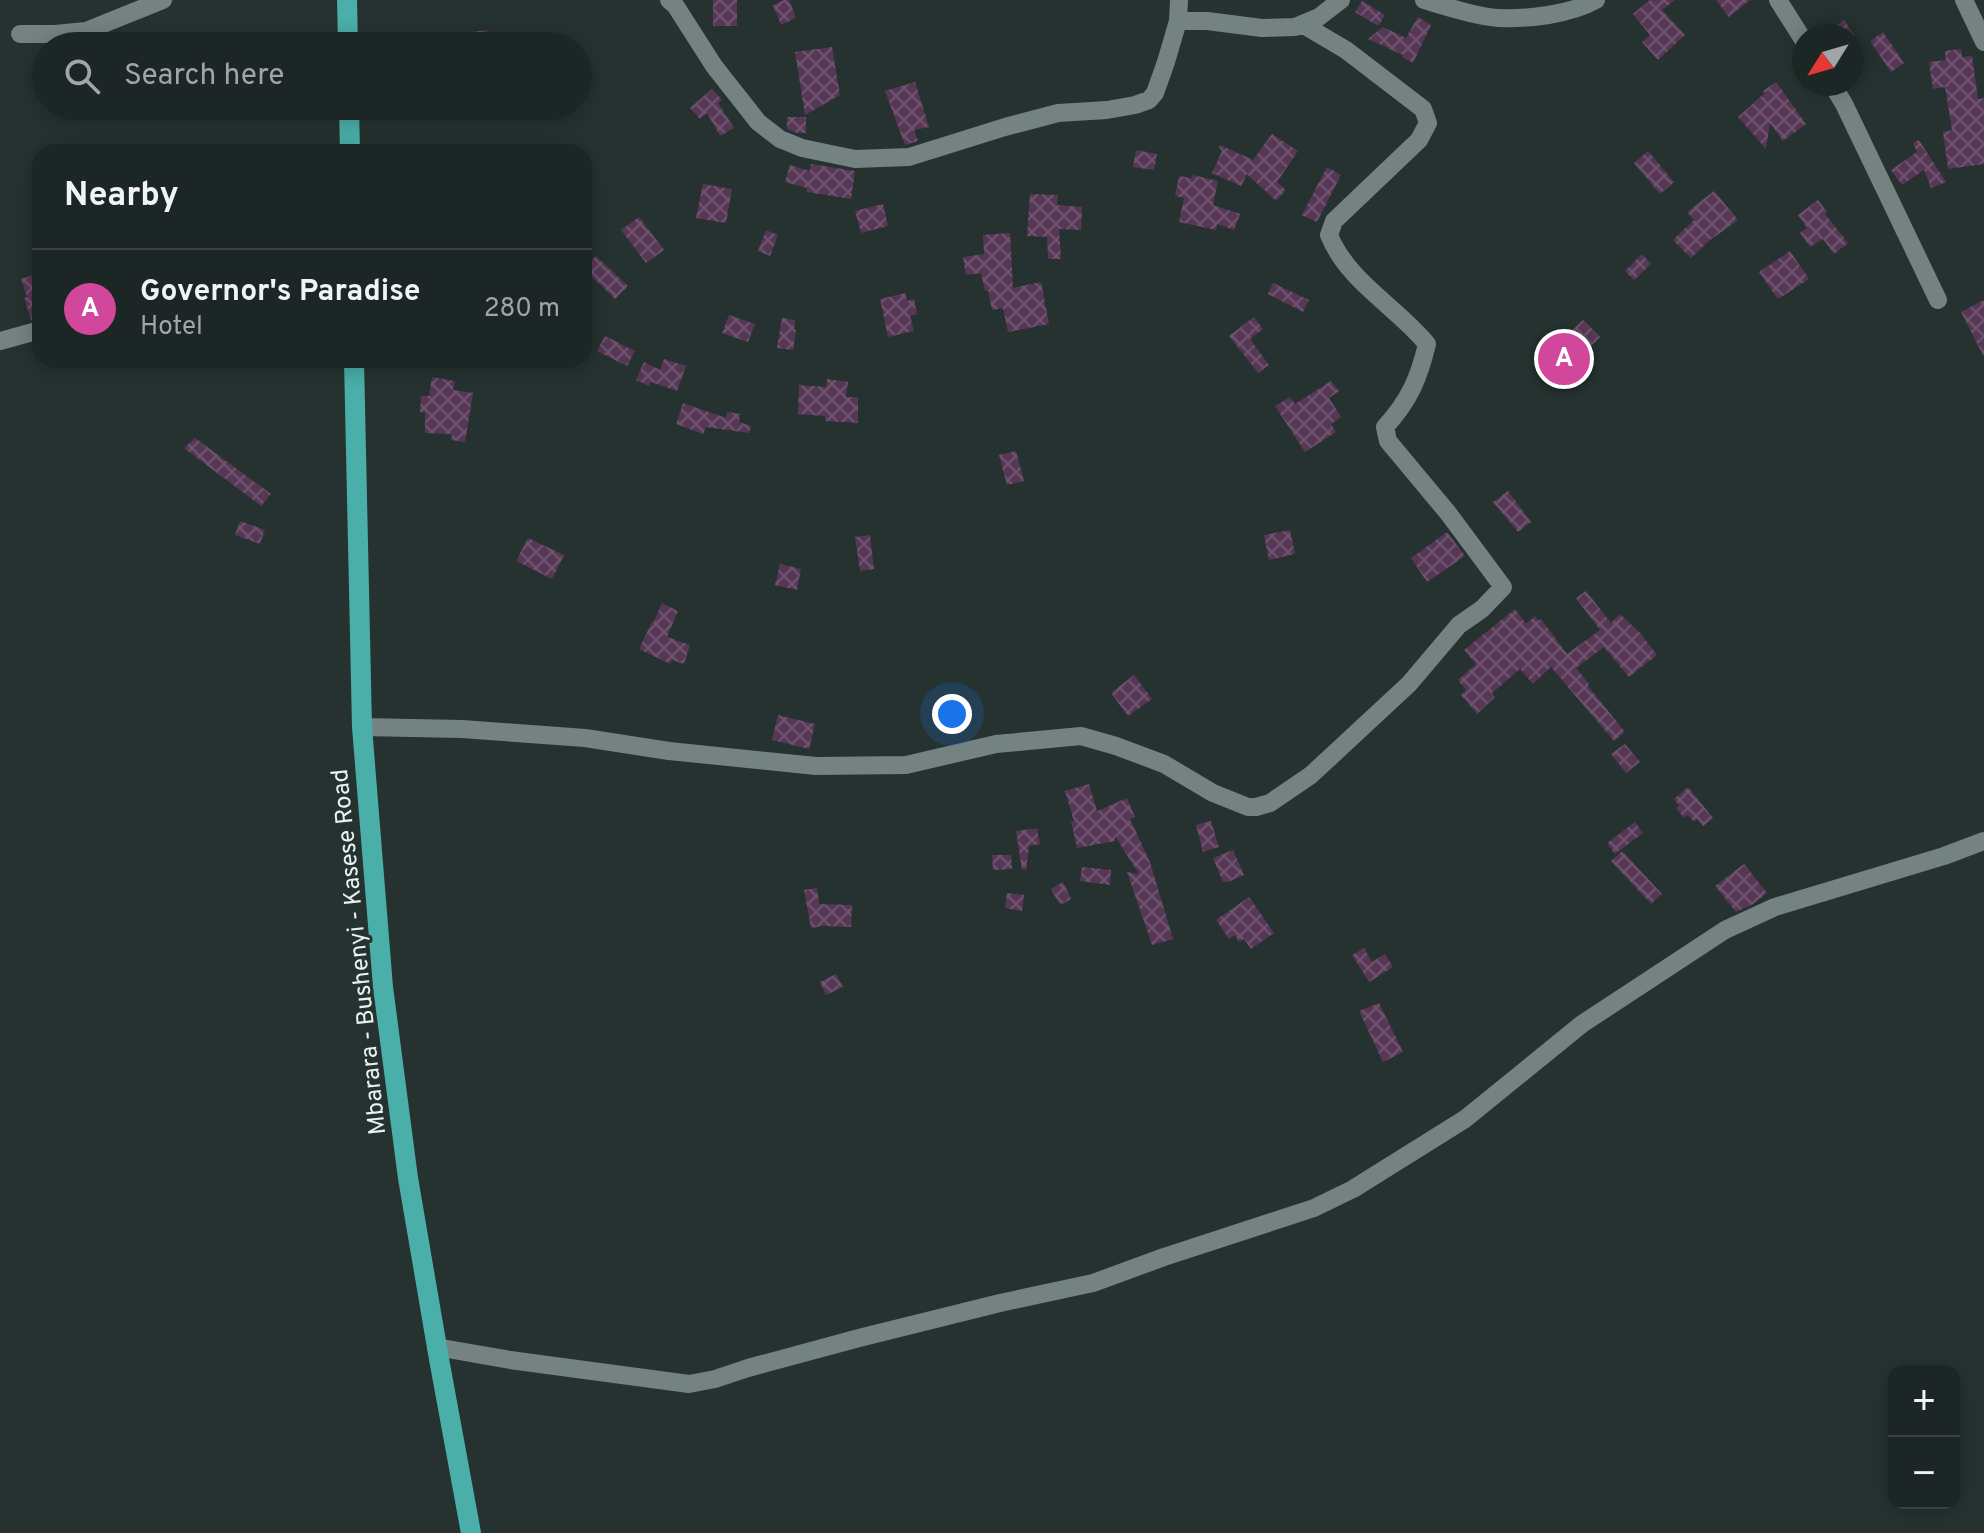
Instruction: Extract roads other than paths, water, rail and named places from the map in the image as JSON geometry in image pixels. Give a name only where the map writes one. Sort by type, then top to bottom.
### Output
[{"type":"main road","points":[[347,0],[348,32]]},
{"type":"main road","points":[[349,120],[350,144]]},
{"type":"main road","name":"Mbarara - Bushenyi - Kasese Road","points":[[354,368],[362,727],[383,987],[408,1178],[471,1533]]},
{"type":"street","points":[[76,32],[86,31],[163,0]]},
{"type":"street","points":[[669,0],[714,66],[758,122],[780,139],[802,148],[855,159],[909,157],[1058,113],[1107,110],[1149,100],[1155,93],[1178,21],[1179,0]]},
{"type":"street","points":[[1178,21],[1207,21],[1262,28],[1295,27],[1319,17],[1341,0]]},
{"type":"street","points":[[1424,0],[1495,18],[1574,10],[1596,0]]},
{"type":"street","points":[[1778,0],[1793,24]]},
{"type":"street","points":[[1964,0],[1984,42]]},
{"type":"street","points":[[362,727],[462,729],[585,738],[669,751],[816,766],[906,765],[996,744],[1081,736],[1164,764],[1213,793],[1248,807],[1270,803],[1311,775],[1409,684],[1459,625],[1482,609],[1503,587],[1448,513],[1388,441],[1385,427],[1402,409],[1421,371],[1427,344],[1379,299],[1336,252],[1329,235],[1334,221],[1419,140],[1428,123],[1423,109],[1346,50],[1302,24]]},
{"type":"street","points":[[20,34],[32,34]]},
{"type":"street","points":[[1839,96],[1938,300]]},
{"type":"street","points":[[0,341],[32,332]]},
{"type":"street","points":[[436,1347],[689,1384],[1000,1303],[1093,1283],[1314,1208],[1353,1189],[1465,1119],[1582,1024],[1725,930],[1775,907],[1984,841]]},
{"type":"place","name":"Governor's Paradise","points":[[1564,359]]}]
